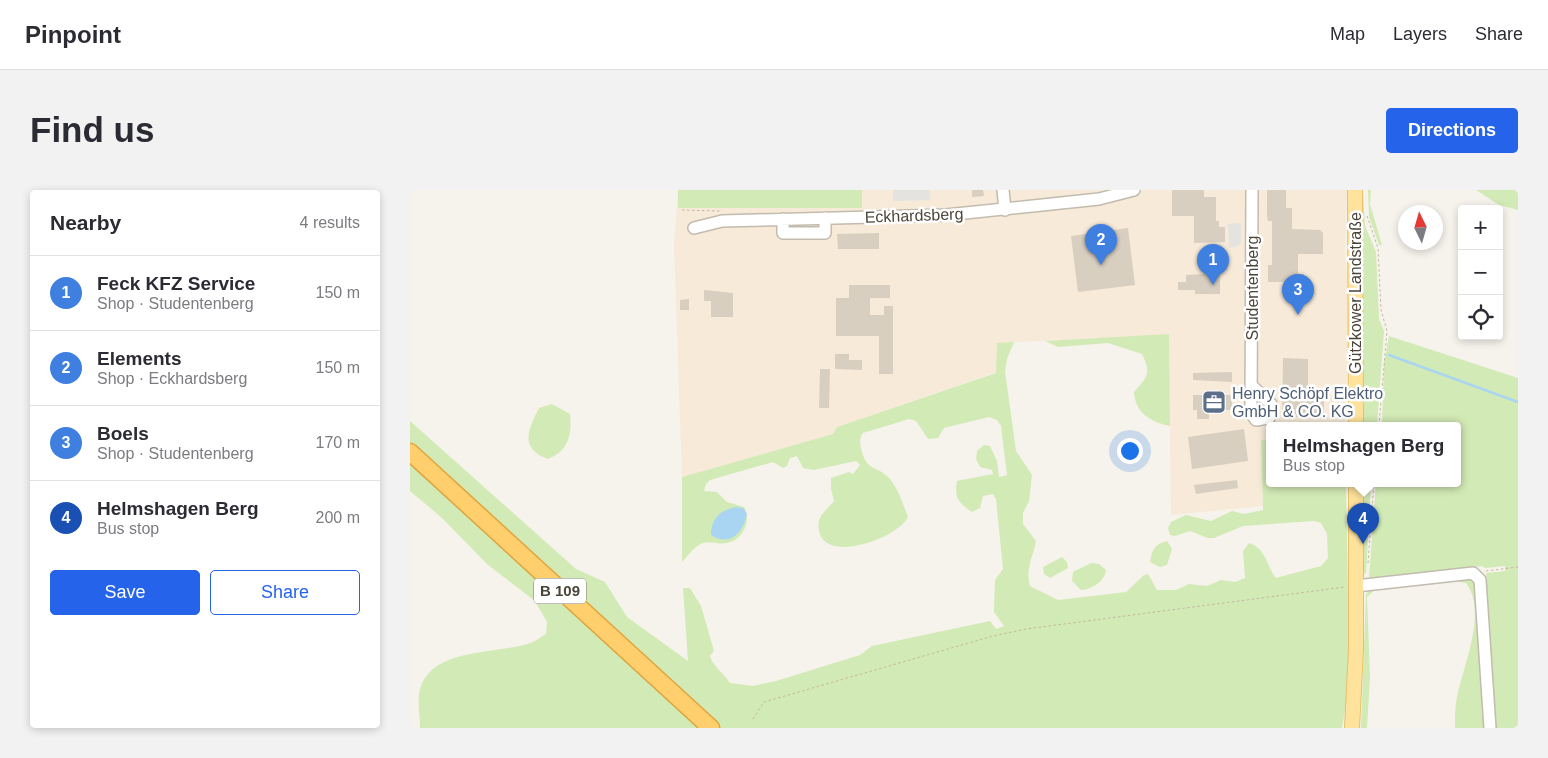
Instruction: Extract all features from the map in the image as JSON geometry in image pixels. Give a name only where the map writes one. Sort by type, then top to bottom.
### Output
[{"type":"highway","name":"B 109","points":[[410,452],[711,728]]},
{"type":"main road","name":"Gützkower Landstraße","points":[[1355,190],[1356,422]]},
{"type":"main road","points":[[1352,728],[1355,689],[1356,487]]},
{"type":"street","points":[[1003,190],[1005,210]]},
{"type":"street","name":"Eckhardsberg","points":[[694,228],[722,221],[946,215],[1005,210],[1099,199],[1134,190]]},
{"type":"street","name":"Studentenberg","points":[[1252,190],[1252,386]]},
{"type":"street","points":[[1356,586],[1473,573],[1480,580],[1483,590],[1490,728]]},
{"type":"path","points":[[1366,213],[1369,228],[1378,248],[1381,310],[1387,331],[1379,422]]},
{"type":"path","points":[[1473,573],[1518,567]]},
{"type":"path","points":[[753,719],[764,702],[1026,628],[1356,586]]},
{"type":"shaded area","points":[[678,190],[1347,190],[1345,256],[1349,284],[1346,422],[1266,422],[1266,439],[1261,440],[1263,506],[1171,515],[1169,335],[997,343],[997,372],[837,427],[833,434],[682,477],[674,245]]},
{"type":"shaded area","points":[[893,190],[929,190],[930,200],[893,201]]},
{"type":"shaded area","points":[[1241,223],[1241,243],[1236,247],[1229,248],[1228,224]]},
{"type":"green space","points":[[678,190],[862,190],[862,208],[678,208]]},
{"type":"green space","points":[[1361,190],[1363,190],[1365,226],[1376,252],[1379,319],[1384,331],[1377,422],[1361,422]]},
{"type":"green space","points":[[1368,190],[1371,190],[1370,204],[1382,245],[1379,245],[1369,217]]},
{"type":"green space","points":[[1476,190],[1518,190],[1518,210],[1499,205]]},
{"type":"green space","points":[[1169,334],[1170,426],[1151,419],[1137,406],[1134,392],[1147,375],[1147,366],[1142,354],[1108,343],[1058,347],[1045,341]]},
{"type":"green space","points":[[1389,336],[1518,378],[1518,728],[1494,728],[1486,573],[1505,571],[1505,566],[1485,568],[1482,566],[1395,577],[1369,578],[1376,487],[1461,487],[1461,422],[1382,422],[1384,363]]},
{"type":"green space","points":[[1014,342],[1007,359],[1005,371],[1016,451],[1032,475],[1029,501],[1023,513],[1023,524],[1036,541],[1028,574],[1030,586],[1058,600],[1126,592],[1144,575],[1148,574],[1157,590],[1176,590],[1189,584],[1207,586],[1221,580],[1235,582],[1245,578],[1243,551],[1249,543],[1255,545],[1263,553],[1276,578],[1321,566],[1328,558],[1327,534],[1321,523],[1314,521],[1243,526],[1214,538],[1208,538],[1190,531],[1175,536],[1170,535],[1168,528],[1171,522],[1186,515],[1211,521],[1232,511],[1244,514],[1263,510],[1261,440],[1266,439],[1266,487],[1346,487],[1349,655],[1348,692],[1342,728],[718,728],[410,446],[410,421],[576,569],[605,582],[627,617],[688,661],[683,588],[690,588],[701,606],[714,651],[710,656],[714,664],[730,683],[753,686],[776,681],[860,655],[872,646],[990,621],[996,629],[1004,626],[994,612],[995,580],[1003,569],[996,499],[993,494],[983,496],[980,508],[972,512],[958,500],[956,492],[957,481],[993,474],[992,470],[980,467],[976,459],[977,451],[984,445],[990,446],[997,461],[999,477],[1007,475],[1001,426],[997,420],[989,417],[944,428],[938,438],[928,439],[916,421],[909,419],[863,433],[860,442],[863,456],[868,464],[889,478],[895,486],[908,517],[902,525],[878,539],[848,547],[835,546],[824,541],[818,524],[822,514],[834,501],[831,478],[849,472],[853,474],[860,465],[856,461],[814,470],[803,468],[797,456],[790,458],[787,466],[783,468],[773,462],[710,480],[706,484],[704,491],[717,492],[727,502],[744,507],[747,518],[746,524],[741,534],[732,541],[726,543],[702,543],[682,562],[682,477],[833,434],[837,427],[996,373],[997,343]]},
{"type":"green space","points":[[552,404],[570,414],[570,428],[565,447],[555,456],[548,459],[539,455],[533,449],[530,444],[529,431],[539,408]]},
{"type":"green space","points":[[410,459],[703,728],[420,728],[420,689],[427,675],[438,665],[469,654],[533,642],[546,634],[547,622],[535,601],[488,565],[442,518],[410,491]]},
{"type":"green space","points":[[1362,487],[1371,487],[1366,574],[1364,573],[1364,543],[1362,542]]},
{"type":"green space","points":[[1167,541],[1172,549],[1167,565],[1160,567],[1150,562],[1155,548]]},
{"type":"green space","points":[[1062,557],[1067,562],[1068,568],[1050,578],[1044,574],[1043,567]]},
{"type":"green space","points":[[1091,563],[1099,564],[1106,570],[1105,574],[1097,584],[1081,590],[1072,581],[1073,572]]},
{"type":"green space","points":[[1466,576],[1477,585],[1487,728],[1455,728],[1456,703],[1472,642],[1475,610],[1472,595],[1466,583],[1455,581],[1376,589],[1367,597],[1370,677],[1367,728],[1361,728],[1366,594],[1372,588]]},
{"type":"water","points":[[736,507],[743,508],[747,514],[739,532],[730,539],[711,535],[711,529],[718,516],[725,510]]},
{"type":"building","points":[[972,190],[983,190],[984,196],[972,197]]},
{"type":"building","points":[[1172,190],[1204,190],[1204,197],[1216,197],[1216,221],[1219,221],[1219,227],[1225,227],[1225,242],[1194,243],[1194,216],[1172,216]]},
{"type":"building","points":[[1267,190],[1286,190],[1286,208],[1292,208],[1292,229],[1320,230],[1323,233],[1323,254],[1298,254],[1298,274],[1304,274],[1304,282],[1268,282],[1268,265],[1272,265],[1272,221],[1268,221],[1267,215]]},
{"type":"building","points":[[1128,228],[1135,285],[1078,292],[1071,236]]},
{"type":"building","points":[[879,233],[879,249],[838,249],[837,234]]},
{"type":"building","points":[[1209,264],[1220,264],[1220,294],[1195,294],[1195,290],[1178,290],[1178,282],[1186,282],[1186,275],[1204,274],[1205,266],[1209,266]]},
{"type":"building","points":[[849,285],[890,285],[890,298],[870,298],[870,315],[884,315],[884,306],[893,306],[893,374],[879,374],[879,336],[836,336],[836,298],[849,298]]},
{"type":"building","points":[[704,290],[733,293],[733,317],[711,317],[711,301],[704,301]]},
{"type":"building","points":[[689,299],[689,310],[680,310],[680,300]]},
{"type":"building","points":[[835,354],[849,354],[849,360],[862,360],[862,370],[835,369]]},
{"type":"building","points":[[1283,358],[1308,359],[1308,390],[1324,390],[1324,418],[1317,418],[1317,416],[1282,418]]},
{"type":"building","points":[[820,369],[830,369],[829,408],[819,408]]},
{"type":"building","points":[[1232,372],[1232,382],[1193,380],[1193,373]]},
{"type":"building","points":[[1193,395],[1232,395],[1232,410],[1209,410],[1209,419],[1197,419],[1197,410],[1193,410]]},
{"type":"building","points":[[1244,429],[1248,461],[1192,469],[1188,437]]},
{"type":"building","points":[[1237,480],[1238,488],[1196,494],[1194,485]]},
{"type":"waterway","points":[[1389,355],[1518,402]]},
{"type":"place","name":"Elements","points":[[1101,265]]},
{"type":"place","name":"Feck KFZ Service","points":[[1213,285]]},
{"type":"place","name":"Boels","points":[[1298,315]]},
{"type":"place","name":"Henry Schöpf Elektro GmbH & CO. KG","points":[[1214,402]]},
{"type":"place","name":"Helmshagen Berg","points":[[1363,544]]}]
